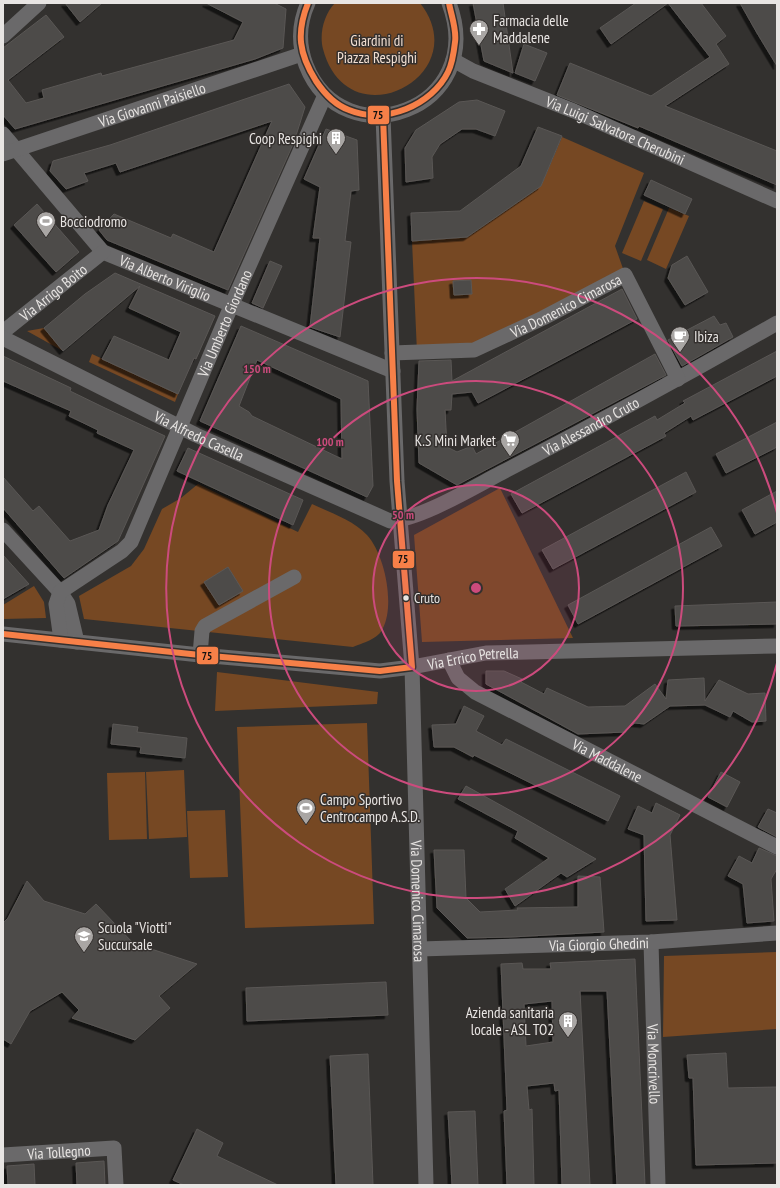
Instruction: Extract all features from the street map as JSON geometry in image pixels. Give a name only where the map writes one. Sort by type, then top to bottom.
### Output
[{"type":"street","points":[[3,36],[39,3]]},
{"type":"street","points":[[308,3],[303,14],[300,34],[302,54],[310,76],[325,95],[340,106],[357,113],[383,116],[408,110],[428,98],[445,80],[453,60],[457,38],[455,20],[449,3]]},
{"type":"street","name":"Via Giovanni Paisiello","points":[[10,152],[302,54]]},
{"type":"street","name":"Via Luigi Salvatore Cherubini","points":[[453,60],[473,72],[574,111],[777,201]]},
{"type":"street","name":"Via Umberto Giordano","points":[[60,592],[122,551],[131,542],[179,426],[325,95]]},
{"type":"street","name":"Via Domenico Cimarosa","points":[[383,116],[399,521],[412,667],[426,1185]]},
{"type":"street","name":"Via Alberto Viriglio","points":[[3,134],[10,152],[103,252],[393,371]]},
{"type":"street","name":"Via Arrigo Boito","points":[[3,332],[103,252]]},
{"type":"street","name":"Via Domenico Cimarosa","points":[[392,353],[474,350],[543,318],[625,275],[678,379]]},
{"type":"street","name":"Via Alessandro Cruto","points":[[399,521],[440,504],[678,379],[777,323]]},
{"type":"street","name":"Via Alfredo Casella","points":[[3,338],[179,426],[390,521],[399,521]]},
{"type":"street","points":[[3,530],[60,592],[68,604],[77,642]]},
{"type":"street","points":[[200,655],[202,631],[205,626],[294,576]]},
{"type":"street","points":[[60,592],[56,604],[61,640]]},
{"type":"street","name":"Via Errico Petrella","points":[[3,634],[200,655],[380,671],[412,667],[486,653],[777,646]]},
{"type":"street","name":"Via Maddalene","points":[[449,660],[458,678],[475,692],[777,847]]},
{"type":"street","name":"Via Giorgio Ghedini","points":[[420,949],[651,942],[777,933]]},
{"type":"street","name":"Via Moncrivello","points":[[651,942],[658,1185]]},
{"type":"street","name":"Via Tollegno","points":[[3,1155],[114,1148],[116,1185]]},
{"type":"green space","name":"Giardini di Piazza Respighi","points":[[335,3],[420,3],[433,30],[432,54],[421,74],[402,88],[380,95],[357,92],[337,77],[323,49],[322,43],[323,24],[325,18]]},
{"type":"green space","points":[[562,137],[644,173],[615,246],[626,277],[474,350],[417,352],[412,241],[467,237],[541,186]]},
{"type":"green space","points":[[644,201],[663,209],[641,261],[622,253]]},
{"type":"green space","points":[[669,208],[689,216],[666,269],[647,260]]},
{"type":"green space","points":[[44,328],[63,351],[27,331]]},
{"type":"green space","points":[[92,354],[178,394],[175,402],[89,362]]},
{"type":"green space","points":[[198,484],[298,532],[312,504],[355,525],[367,535],[373,544],[383,567],[388,593],[388,606],[381,632],[374,638],[353,647],[84,619],[79,596],[131,566],[144,549],[162,509],[181,498]]},
{"type":"green space","points":[[500,488],[573,638],[422,642],[414,535]]},
{"type":"green space","points":[[34,586],[44,602],[46,618],[3,619],[3,605]]},
{"type":"green space","points":[[217,672],[378,692],[377,704],[215,711]]},
{"type":"green space","name":"Campo Sportivo Centrocampo A.S.D.","points":[[367,723],[374,924],[245,928],[237,727]]},
{"type":"green space","points":[[184,770],[187,837],[149,839],[146,772]]},
{"type":"green space","points":[[145,772],[147,839],[109,840],[107,773]]},
{"type":"green space","points":[[225,810],[228,877],[190,878],[187,811]]},
{"type":"green space","points":[[777,952],[777,1029],[663,1037],[664,956]]},
{"type":"building","points":[[65,3],[102,3],[80,22]]},
{"type":"building","points":[[206,3],[274,3],[286,9],[283,48],[255,59],[15,129],[3,115],[3,48],[46,15],[64,37],[8,80],[26,103],[44,98],[42,90],[101,73],[102,76],[234,40],[243,22]]},
{"type":"building","points":[[473,3],[503,3],[513,73],[484,61]]},
{"type":"building","points":[[636,3],[668,3],[611,44],[600,28]]},
{"type":"building","points":[[668,3],[701,3],[726,36],[716,44],[729,64],[665,106],[777,151],[777,185],[639,126],[638,128],[557,95],[570,63],[651,96],[710,57]]},
{"type":"building","points":[[740,3],[777,3],[777,66],[757,33]]},
{"type":"building","points":[[524,44],[547,53],[535,81],[515,73]]},
{"type":"building","points":[[289,84],[305,107],[294,142],[228,290],[107,240],[99,230],[114,214],[171,238],[173,234],[214,252],[272,121],[120,172],[116,163],[84,173],[88,181],[66,189],[50,171],[53,161],[110,145]]},
{"type":"building","points":[[477,100],[505,111],[495,136],[476,129],[462,129],[440,144],[432,157],[433,178],[406,182],[405,148],[416,130],[459,102]]},
{"type":"building","points":[[538,127],[562,136],[541,186],[467,237],[412,241],[411,213],[460,211],[521,166]]},
{"type":"building","points":[[326,129],[357,140],[359,190],[351,191],[345,241],[351,242],[340,337],[310,327],[320,238],[313,238],[320,187],[304,179]]},
{"type":"building","points":[[651,180],[692,199],[685,214],[644,195]]},
{"type":"building","name":"Bocciodromo","points":[[37,204],[79,252],[56,272],[14,225]]},
{"type":"building","points":[[687,256],[708,292],[685,305],[668,278],[672,265]]},
{"type":"building","points":[[270,261],[282,266],[263,308],[252,303]]},
{"type":"building","points":[[115,273],[215,316],[196,359],[194,358],[178,394],[102,359],[114,336],[169,360],[181,332],[129,308],[140,286],[63,351],[44,328],[85,294]]},
{"type":"building","points":[[471,280],[472,294],[454,295],[453,281]]},
{"type":"building","points":[[622,289],[637,319],[478,403],[472,392],[452,394],[451,410],[445,410],[447,447],[457,452],[472,446],[476,454],[655,354],[666,375],[457,485],[419,463],[417,409],[419,361],[451,360],[452,381]]},
{"type":"building","points":[[714,316],[720,325],[726,323],[733,337],[682,366],[668,340]]},
{"type":"building","points":[[241,326],[368,381],[373,486],[367,497],[200,421]],"holes":[[[257,360],[341,399],[342,459],[252,416],[249,412],[239,406]]]},
{"type":"building","points":[[777,351],[777,376],[693,420],[691,416],[664,433],[666,436],[522,513],[511,494],[655,416],[657,420],[685,403],[683,401]]},
{"type":"building","points":[[3,356],[71,388],[70,391],[165,436],[118,541],[64,578],[3,508],[3,477],[33,511],[39,506],[70,541],[99,530],[108,505],[134,450],[97,433],[98,430],[69,416],[71,411],[3,381]]},
{"type":"building","points":[[777,422],[777,447],[726,473],[716,454]]},
{"type":"building","points":[[188,448],[303,500],[293,525],[177,471]]},
{"type":"building","points":[[686,472],[696,492],[553,569],[542,550]]},
{"type":"building","points":[[777,491],[777,522],[755,534],[742,510]]},
{"type":"building","points":[[711,527],[722,546],[578,624],[568,605]]},
{"type":"building","points":[[3,555],[29,584],[3,599]]},
{"type":"building","points":[[228,567],[243,591],[219,605],[204,582]]},
{"type":"building","points":[[777,602],[777,624],[676,626],[675,606]]},
{"type":"building","points":[[486,671],[504,671],[522,679],[521,682],[544,694],[547,688],[588,707],[625,706],[655,684],[666,699],[668,680],[704,678],[705,701],[719,680],[748,694],[765,693],[766,721],[752,722],[733,711],[730,717],[705,705],[670,706],[644,724],[635,723],[625,730],[626,732],[578,734],[486,684]]},
{"type":"building","points":[[464,706],[484,716],[476,731],[502,745],[506,739],[620,796],[608,821],[474,755],[473,757],[454,747],[434,747],[432,725],[456,724]]},
{"type":"building","points":[[113,724],[138,727],[137,732],[187,738],[185,758],[140,753],[141,747],[111,744]]},
{"type":"building","points":[[721,772],[740,782],[727,807],[708,797]]},
{"type":"building","points":[[466,786],[596,859],[567,877],[561,873],[515,906],[505,889],[549,858],[515,838],[518,831],[458,799]]},
{"type":"building","points":[[656,803],[680,815],[670,835],[677,920],[646,921],[644,835],[628,829],[638,806],[652,813]]},
{"type":"building","points":[[768,809],[777,813],[777,837],[758,827]]},
{"type":"building","points":[[759,848],[777,856],[777,869],[771,879],[774,921],[747,923],[743,884],[728,876],[739,856],[752,863]]},
{"type":"building","points":[[434,850],[464,850],[466,898],[480,912],[518,910],[517,908],[578,907],[578,876],[600,877],[604,932],[467,938],[437,908]]},
{"type":"building","name":"Scuola \"Viotti\" Succursale","points":[[27,881],[44,901],[85,914],[96,904],[133,943],[197,964],[159,996],[170,1008],[135,1040],[72,1018],[79,1010],[62,992],[30,1011],[11,1044],[3,1039],[3,923],[8,918]]},
{"type":"building","points":[[635,959],[645,1185],[617,1185],[607,991],[580,991],[590,1185],[562,1185],[559,1090],[555,1091],[554,1083],[527,1086],[529,1110],[532,1109],[534,1185],[507,1185],[504,1111],[507,1110],[501,964],[522,963],[523,969],[551,969],[550,963]],"holes":[[[552,1001],[553,1042],[526,1046],[524,1004]]]},
{"type":"building","points":[[386,982],[388,1015],[247,1021],[246,988]]},
{"type":"building","points":[[726,1053],[728,1088],[777,1087],[777,1163],[696,1165],[693,1078],[689,1078],[687,1055]]},
{"type":"building","points":[[368,1054],[373,1185],[336,1185],[330,1056]]},
{"type":"building","points":[[475,1111],[478,1185],[452,1185],[448,1112]]},
{"type":"building","points":[[197,1129],[223,1143],[217,1156],[278,1185],[184,1185],[173,1180]]},
{"type":"building","points":[[104,1161],[105,1185],[77,1185],[76,1163]]},
{"type":"building","points":[[34,1164],[35,1185],[8,1185],[7,1166]]},
{"type":"transit line","name":"75","points":[[308,3],[302,24],[301,43],[306,62],[316,81],[330,98],[344,108],[363,114],[377,115],[406,109],[431,94],[441,84],[448,72],[453,57],[455,42],[455,28],[449,3]]},
{"type":"transit line","name":"75","points":[[383,116],[397,481],[412,667]]},
{"type":"transit line","name":"75","points":[[3,634],[200,655],[380,671],[412,667]]},
{"type":"place","name":"Farmacia delle Maddalene","points":[[479,46]]},
{"type":"place","name":"Coop Respighi","points":[[336,155]]},
{"type":"place","name":"Bocciodromo","points":[[46,238]]},
{"type":"place","name":"Ibiza","points":[[680,353]]},
{"type":"place","name":"K.S Mini Market","points":[[510,457]]},
{"type":"place","name":"Cruto","points":[[406,598]]},
{"type":"place","name":"Campo Sportivo Centrocampo A.S.D.","points":[[306,825]]},
{"type":"place","name":"Scuola \"Viotti\" Succursale","points":[[84,953]]},
{"type":"place","name":"Azienda sanitaria locale - ASL TO2","points":[[568,1038]]}]
